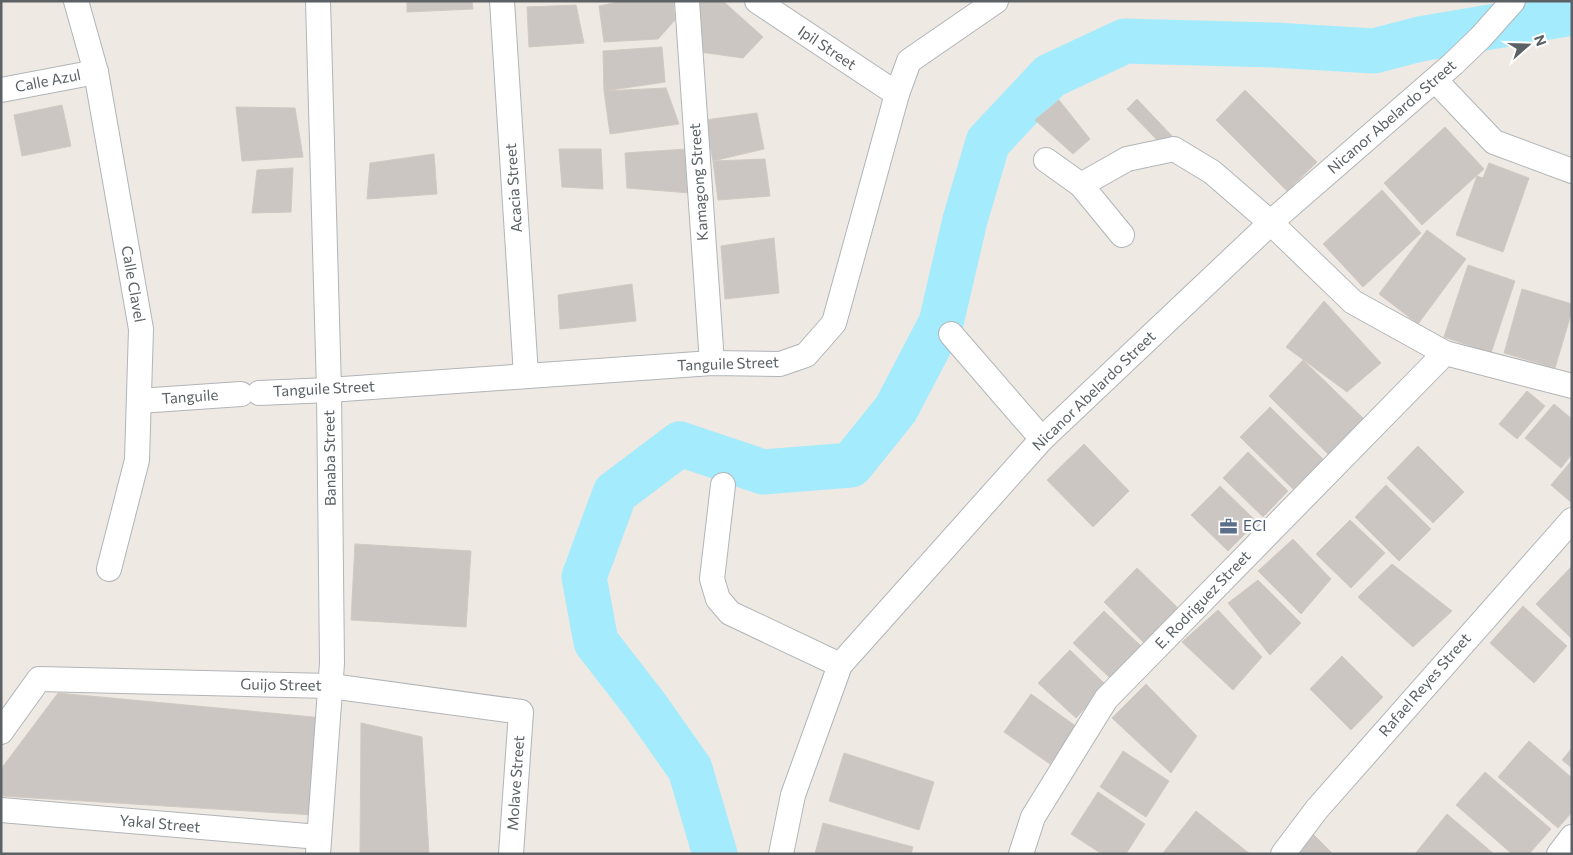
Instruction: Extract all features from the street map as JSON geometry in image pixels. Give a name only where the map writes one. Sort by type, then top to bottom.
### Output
[{"type":"street","name":"Calle Clavel","points":[[76,1],[96,72],[141,329],[136,460],[109,569]]},
{"type":"street","name":"Banaba Street","points":[[318,1],[329,390],[332,663],[318,845]]},
{"type":"street","name":"Acacia Street","points":[[502,1],[526,375]]},
{"type":"street","name":"Kamagong Street","points":[[687,1],[712,363]]},
{"type":"street","name":"Ipil Street","points":[[758,1],[897,94]]},
{"type":"street","name":"Tanguile Street","points":[[250,393],[329,390],[712,363],[780,364],[806,355],[834,323],[897,94],[909,61],[996,1]]},
{"type":"street","name":"Nicanor Abelardo Street","points":[[781,854],[793,794],[840,665],[1042,439],[1271,223],[1435,80],[1481,37],[1512,3]]},
{"type":"street","name":"Calle Azul","points":[[1,90],[96,72]]},
{"type":"street","points":[[1435,80],[1494,142],[1572,171]]},
{"type":"street","points":[[1081,185],[1127,159],[1174,149],[1212,172],[1271,223],[1354,302],[1445,353],[1572,386]]},
{"type":"street","points":[[1046,160],[1081,185],[1122,235]]},
{"type":"street","points":[[951,334],[1042,439]]},
{"type":"street","name":"E. Rodriguez Street","points":[[1021,854],[1033,817],[1106,699],[1445,353]]},
{"type":"street","name":"Tanguile","points":[[139,401],[250,393]]},
{"type":"street","points":[[723,485],[712,579],[718,599],[730,614],[840,665]]},
{"type":"street","name":"Rafael Reyes Street","points":[[1283,854],[1316,808],[1572,520]]},
{"type":"street","name":"Guijo Street","points":[[1,732],[38,679],[331,686],[522,712]]},
{"type":"street","name":"Molave Street","points":[[511,854],[522,712]]},
{"type":"street","name":"Yakal Street","points":[[1,810],[318,845]]},
{"type":"street","points":[[1559,854],[1572,837]]},
{"type":"building","points":[[407,1],[472,1],[473,9],[407,12]]},
{"type":"building","points":[[623,1],[673,1],[675,20],[658,39],[604,42],[599,6]]},
{"type":"building","points":[[699,1],[723,1],[763,37],[743,58],[700,52],[697,4]]},
{"type":"building","points":[[576,5],[584,43],[529,47],[527,7]]},
{"type":"building","points":[[662,47],[665,82],[604,91],[603,51]]},
{"type":"building","points":[[666,88],[679,124],[610,134],[604,91]]},
{"type":"building","points":[[1245,90],[1317,162],[1287,191],[1216,120]]},
{"type":"building","points":[[1137,99],[1172,136],[1162,145],[1127,109]]},
{"type":"building","points":[[1059,100],[1090,139],[1073,154],[1035,120]]},
{"type":"building","points":[[62,105],[71,146],[22,156],[14,115]]},
{"type":"building","points":[[236,107],[295,108],[303,157],[242,161]]},
{"type":"building","points":[[757,113],[764,149],[713,161],[705,120]]},
{"type":"building","points":[[1445,127],[1484,169],[1422,225],[1384,183]]},
{"type":"building","points":[[559,149],[601,149],[603,189],[562,187]]},
{"type":"building","points":[[687,149],[690,193],[627,188],[625,153]]},
{"type":"building","points":[[434,154],[437,194],[367,199],[370,163]]},
{"type":"building","points":[[765,159],[770,196],[718,200],[713,161]]},
{"type":"building","points":[[1489,163],[1529,178],[1503,252],[1456,235],[1477,176],[1483,178]]},
{"type":"building","points":[[293,168],[291,212],[252,213],[257,170]]},
{"type":"building","points":[[1382,190],[1421,233],[1363,287],[1323,244]]},
{"type":"building","points":[[1427,230],[1466,259],[1418,324],[1379,294]]},
{"type":"building","points":[[774,238],[779,293],[725,299],[721,246]]},
{"type":"building","points":[[1468,265],[1515,281],[1491,353],[1444,337]]},
{"type":"building","points":[[632,284],[636,321],[560,329],[558,295]]},
{"type":"building","points":[[1522,289],[1572,304],[1572,311],[1555,368],[1504,353]]},
{"type":"building","points":[[1324,301],[1381,363],[1347,392],[1286,347]]},
{"type":"building","points":[[1303,360],[1365,420],[1330,456],[1269,396]]},
{"type":"building","points":[[1527,391],[1545,406],[1517,439],[1499,424]]},
{"type":"building","points":[[1554,404],[1572,419],[1572,454],[1561,468],[1525,438]]},
{"type":"building","points":[[1270,407],[1323,459],[1293,489],[1240,437]]},
{"type":"building","points":[[1084,444],[1129,491],[1093,527],[1047,480]]},
{"type":"building","points":[[1418,446],[1464,492],[1433,523],[1387,478]]},
{"type":"building","points":[[1248,452],[1288,491],[1263,517],[1223,478]]},
{"type":"building","points":[[1572,460],[1572,503],[1551,485]]},
{"type":"building","points":[[1386,485],[1431,529],[1399,561],[1355,517]]},
{"type":"building","points":[[1220,486],[1257,522],[1228,551],[1191,515]]},
{"type":"building","points":[[1350,520],[1385,553],[1351,588],[1316,554]]},
{"type":"building","points":[[1293,539],[1331,579],[1301,614],[1258,571]]},
{"type":"building","points":[[355,544],[471,551],[466,627],[351,620]]},
{"type":"building","points":[[1392,564],[1452,611],[1413,647],[1358,597]]},
{"type":"building","points":[[1137,568],[1179,609],[1145,644],[1104,602]]},
{"type":"building","points":[[1572,568],[1572,639],[1536,604]]},
{"type":"building","points":[[1258,580],[1301,623],[1270,655],[1228,603]]},
{"type":"building","points":[[1523,606],[1567,646],[1534,683],[1490,643]]},
{"type":"building","points":[[1218,610],[1262,657],[1233,690],[1182,642]]},
{"type":"building","points":[[1104,611],[1141,646],[1110,678],[1073,643]]},
{"type":"building","points":[[1070,650],[1106,685],[1076,718],[1038,683]]},
{"type":"building","points":[[1342,656],[1383,697],[1351,730],[1310,689]]},
{"type":"building","points":[[1146,684],[1197,736],[1171,773],[1112,718]]},
{"type":"building","points":[[58,693],[324,718],[314,815],[1,796],[1,769]]},
{"type":"building","points":[[1031,694],[1077,727],[1050,764],[1004,732]]},
{"type":"building","points":[[361,723],[422,737],[429,854],[360,854]]},
{"type":"building","points":[[1529,741],[1572,778],[1572,812],[1558,828],[1498,777]]},
{"type":"building","points":[[1572,748],[1572,768],[1562,760]]},
{"type":"building","points":[[1123,751],[1169,781],[1146,817],[1100,787]]},
{"type":"building","points":[[844,753],[934,782],[919,830],[829,801]]},
{"type":"building","points":[[1485,772],[1551,829],[1529,854],[1512,854],[1456,805]]},
{"type":"building","points":[[1098,792],[1145,824],[1126,854],[1102,854],[1071,834]]},
{"type":"building","points":[[1196,811],[1250,854],[1163,853]]},
{"type":"building","points":[[1447,814],[1494,854],[1415,854]]},
{"type":"building","points":[[823,823],[913,847],[911,854],[815,854]]},
{"type":"building","points":[[1312,833],[1333,854],[1297,854]]},
{"type":"waterway","points":[[715,854],[690,769],[645,705],[596,642],[584,577],[615,493],[680,444],[763,472],[851,465],[896,409],[941,323],[965,220],[988,142],[1050,76],[1125,41],[1274,45],[1374,51],[1420,39],[1572,13]]},
{"type":"place","name":"ECI","points":[[1229,526]]}]
